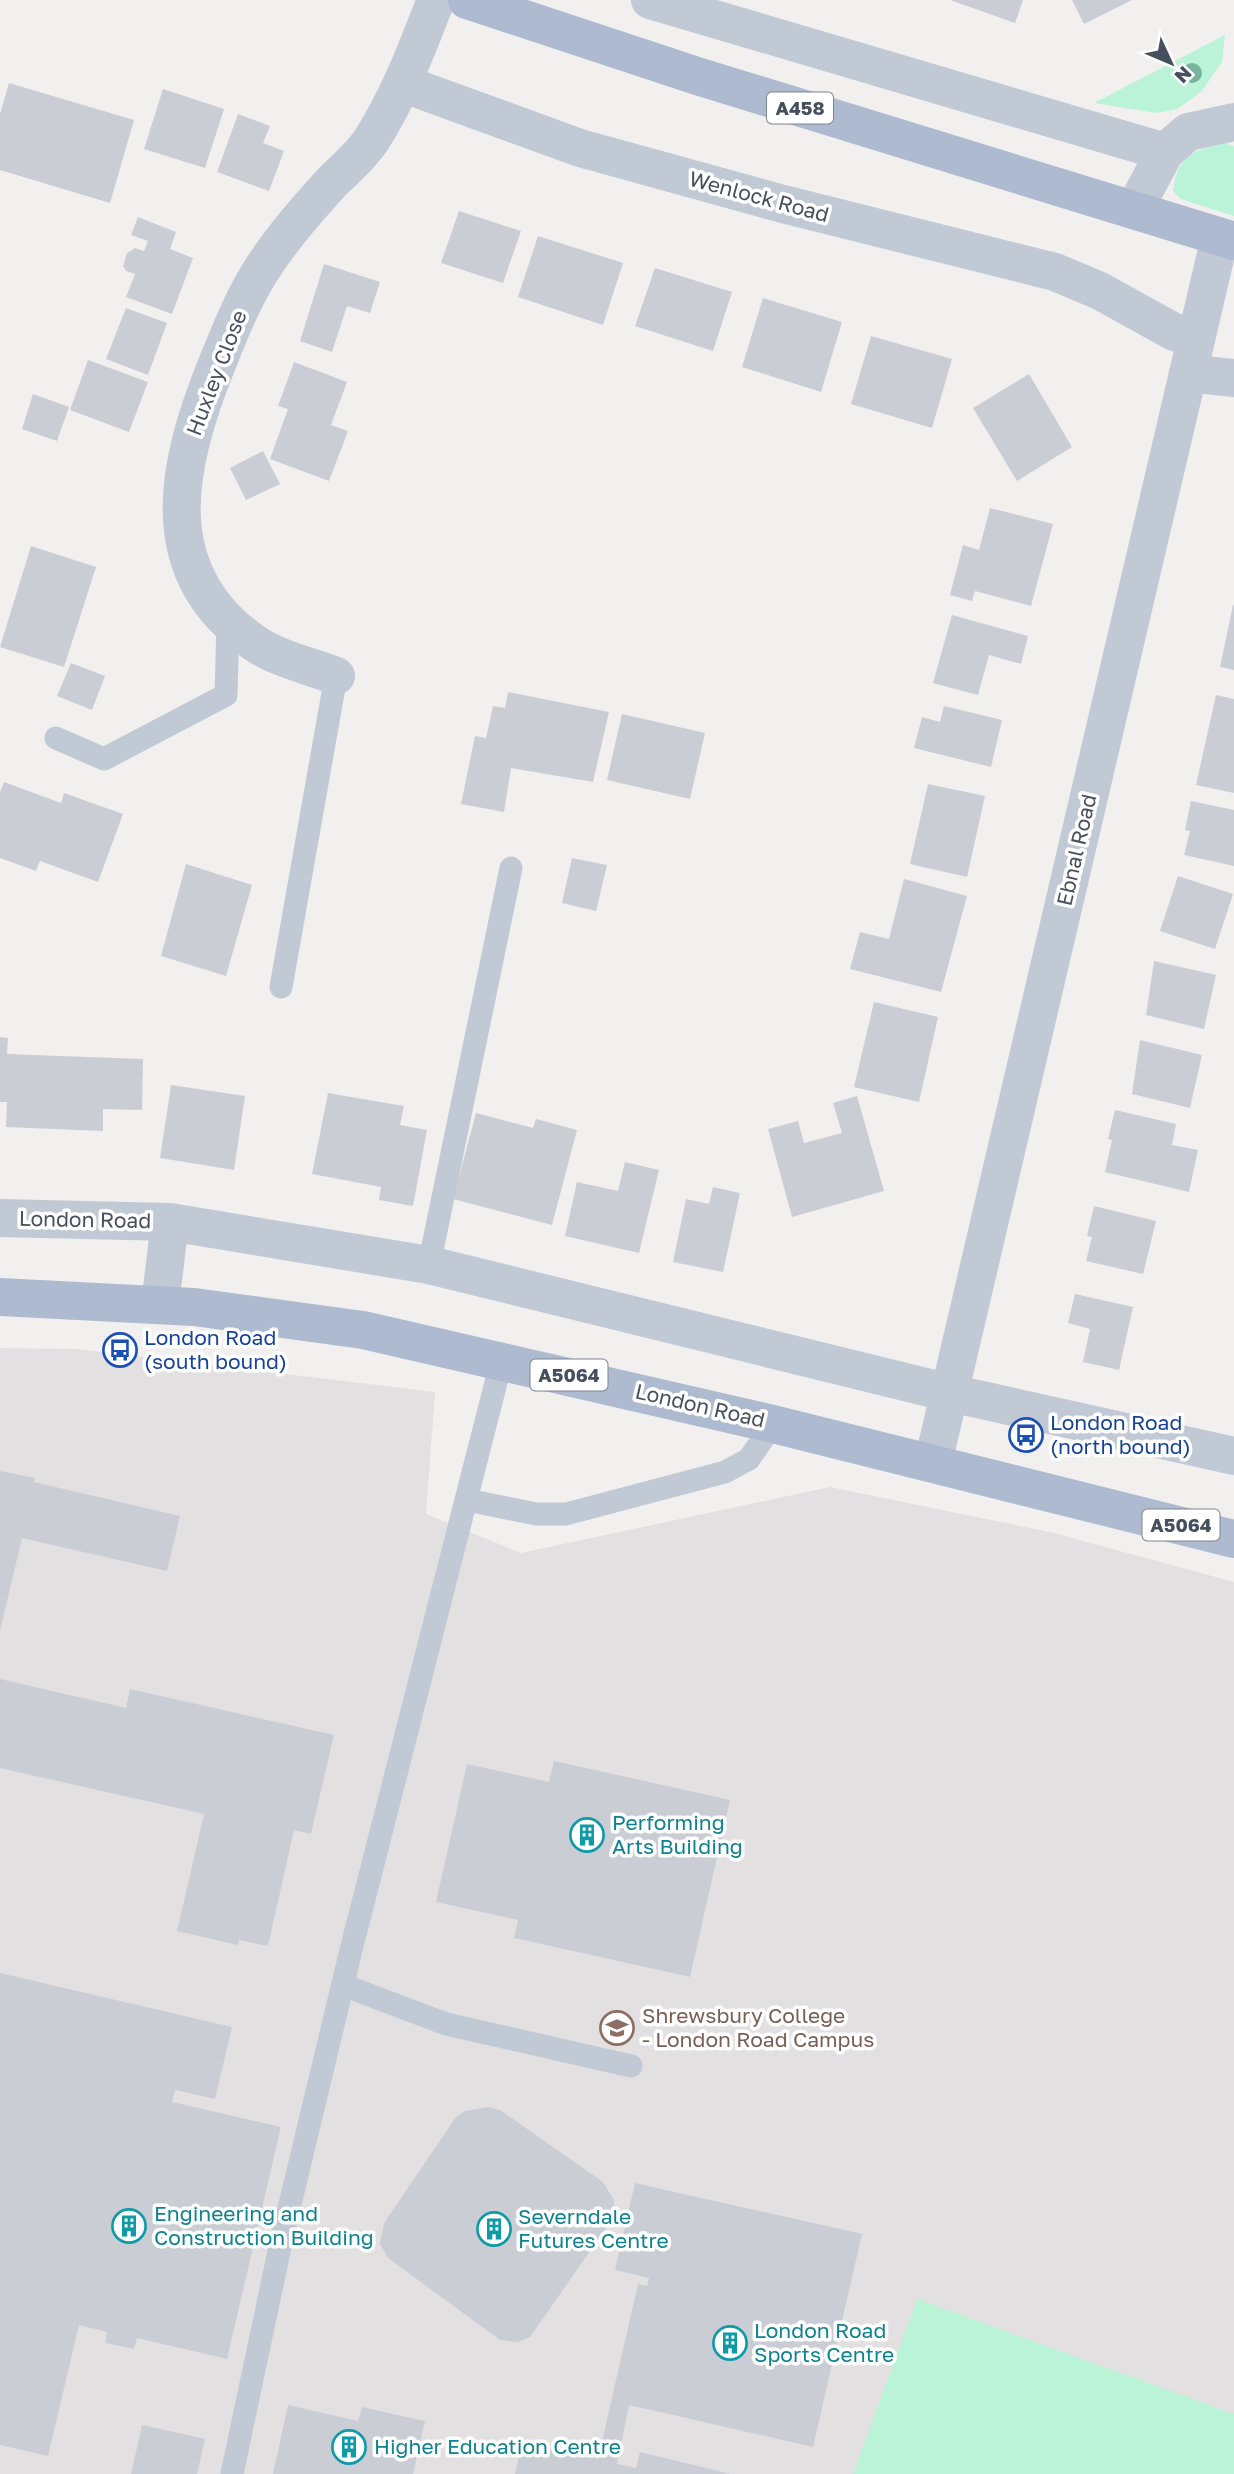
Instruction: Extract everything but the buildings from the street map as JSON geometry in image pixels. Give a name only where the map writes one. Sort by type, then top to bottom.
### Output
[{"type":"main road","name":"A458","points":[[467,0],[697,76],[1135,208],[1227,239]]},
{"type":"main road","name":"London Road","points":[[0,1297],[160,1305],[363,1330],[502,1359],[933,1462],[1234,1539]]},
{"type":"street","points":[[404,84],[436,0]]},
{"type":"street","points":[[650,0],[1165,152]]},
{"type":"street","name":"Wenlock Road","points":[[404,84],[580,148],[783,204],[1055,272],[1100,291],[1174,332],[1192,356],[1234,379]]},
{"type":"street","name":"Huxley Close","points":[[336,676],[254,643],[228,621],[201,589],[183,547],[181,503],[185,458],[200,405],[244,303],[268,260],[322,193],[370,142],[404,84]]},
{"type":"street","points":[[1135,208],[1165,152],[1188,132],[1234,122]]},
{"type":"street","name":"Ebnal Road","points":[[933,1462],[1192,356],[1227,239]]},
{"type":"street","name":"London Road","points":[[0,1218],[170,1222],[429,1265],[950,1393],[1234,1456]]},
{"type":"street","name":"London Road","points":[[160,1305],[170,1222]]},
{"type":"lane","points":[[56,738],[104,759],[226,695],[228,621]]},
{"type":"lane","points":[[281,987],[336,676]]},
{"type":"lane","points":[[429,1265],[511,868]]},
{"type":"lane","points":[[232,2474],[281,2242],[343,1985],[502,1359]]},
{"type":"lane","points":[[467,1500],[536,1514],[566,1514],[725,1472],[748,1459],[773,1424]]},
{"type":"lane","points":[[343,1985],[446,2024],[631,2066]]},
{"type":"shaded area","name":"Shrewsbury College - London Road Campus","points":[[0,1348],[77,1349],[435,1392],[426,1514],[521,1553],[830,1487],[1054,1533],[1234,1582],[1234,2474],[0,2474]]},
{"type":"green space","points":[[1225,35],[1222,62],[1201,92],[1177,109],[1157,113],[1094,103]]},
{"type":"green space","points":[[1225,143],[1234,146],[1234,216],[1181,199],[1173,191],[1178,170],[1189,156],[1204,148]]},
{"type":"green space","points":[[917,2299],[1234,2414],[1234,2474],[853,2474]]},
{"type":"place","name":"London Road (south bound)","points":[[120,1350]]},
{"type":"place","name":"London Road (north bound)","points":[[1026,1435]]},
{"type":"place","name":"Performing Arts Building","points":[[587,1835]]},
{"type":"place","name":"Shrewsbury College - London Road Campus","points":[[617,2028]]},
{"type":"place","name":"Engineering and Construction Building","points":[[129,2226]]},
{"type":"place","name":"Severndale Futures Centre","points":[[494,2229]]},
{"type":"place","name":"London Road Sports Centre","points":[[730,2343]]},
{"type":"place","name":"Higher Education Centre","points":[[349,2447]]}]
